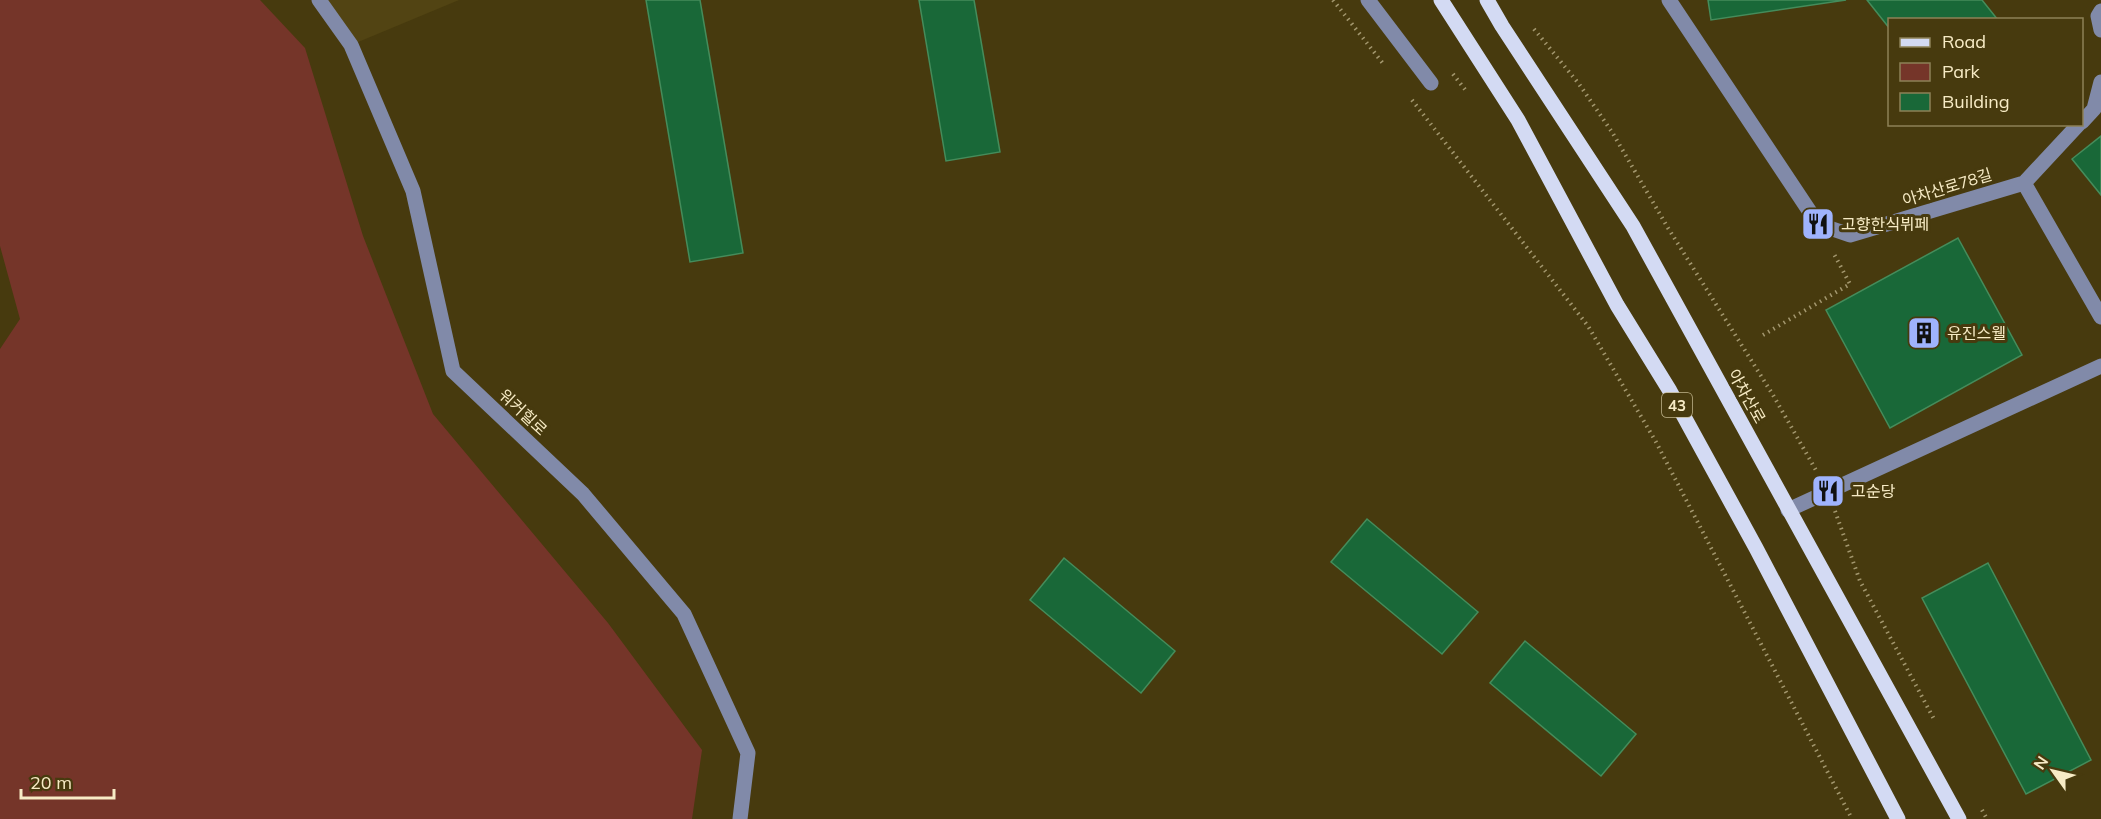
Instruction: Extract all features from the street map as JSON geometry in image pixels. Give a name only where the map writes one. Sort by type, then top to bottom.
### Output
[{"type":"main road","name":"43","points":[[1441,0],[1518,120],[1617,305],[1670,390],[1898,819]]},
{"type":"main road","name":"아차산로","points":[[1487,0],[1634,225],[1959,819]]},
{"type":"street","name":"워커힐로","points":[[319,0],[351,45],[413,191],[453,371],[584,494],[684,614],[748,753],[740,819]]},
{"type":"street","points":[[1368,0],[1431,83]]},
{"type":"street","points":[[1669,0],[1818,224]]},
{"type":"street","points":[[2101,11],[2098,16],[2101,30]]},
{"type":"street","points":[[2083,120],[2094,109],[2101,82]]},
{"type":"street","points":[[2077,126],[2024,183],[2101,317]]},
{"type":"street","name":"아차산로78길","points":[[1818,224],[1850,235],[2024,183]]},
{"type":"street","points":[[1788,510],[2101,366]]},
{"type":"path","points":[[1333,0],[1387,68]]},
{"type":"path","points":[[1534,28],[1579,84],[1612,132],[1668,228],[1773,395],[1828,492],[1860,581],[1938,726]]},
{"type":"path","points":[[1408,96],[1588,326],[1656,442],[1852,819]]},
{"type":"path","points":[[1762,335],[1850,284],[1818,224]]},
{"type":"path","points":[[1982,809],[1987,819]]},
{"type":"shaded area","points":[[313,0],[459,0],[351,45]]},
{"type":"green space","points":[[0,0],[260,0],[305,48],[363,236],[433,414],[608,623],[702,750],[692,819],[0,819],[0,349],[20,319],[0,246]]},
{"type":"building","points":[[646,0],[700,0],[743,253],[690,262]]},
{"type":"building","points":[[919,0],[974,0],[1000,152],[946,161]]},
{"type":"building","points":[[1708,0],[1846,0],[1711,20]]},
{"type":"building","points":[[1867,0],[1982,0],[1996,18],[1888,18],[1888,26]]},
{"type":"building","points":[[2101,136],[2101,195],[2072,159]]},
{"type":"building","name":"유진스웰","points":[[1958,238],[2022,355],[1890,428],[1826,310]]},
{"type":"building","points":[[1367,519],[1478,612],[1442,654],[1331,562]]},
{"type":"building","points":[[1064,558],[1175,651],[1141,693],[1030,600]]},
{"type":"building","points":[[1988,563],[2091,760],[2026,794],[1922,598]]},
{"type":"building","points":[[1525,641],[1636,734],[1601,776],[1490,683]]},
{"type":"place","name":"고향한식뷔페","points":[[1818,224]]},
{"type":"place","name":"유진스웰","points":[[1924,333]]},
{"type":"place","name":"고순당","points":[[1828,491]]}]
